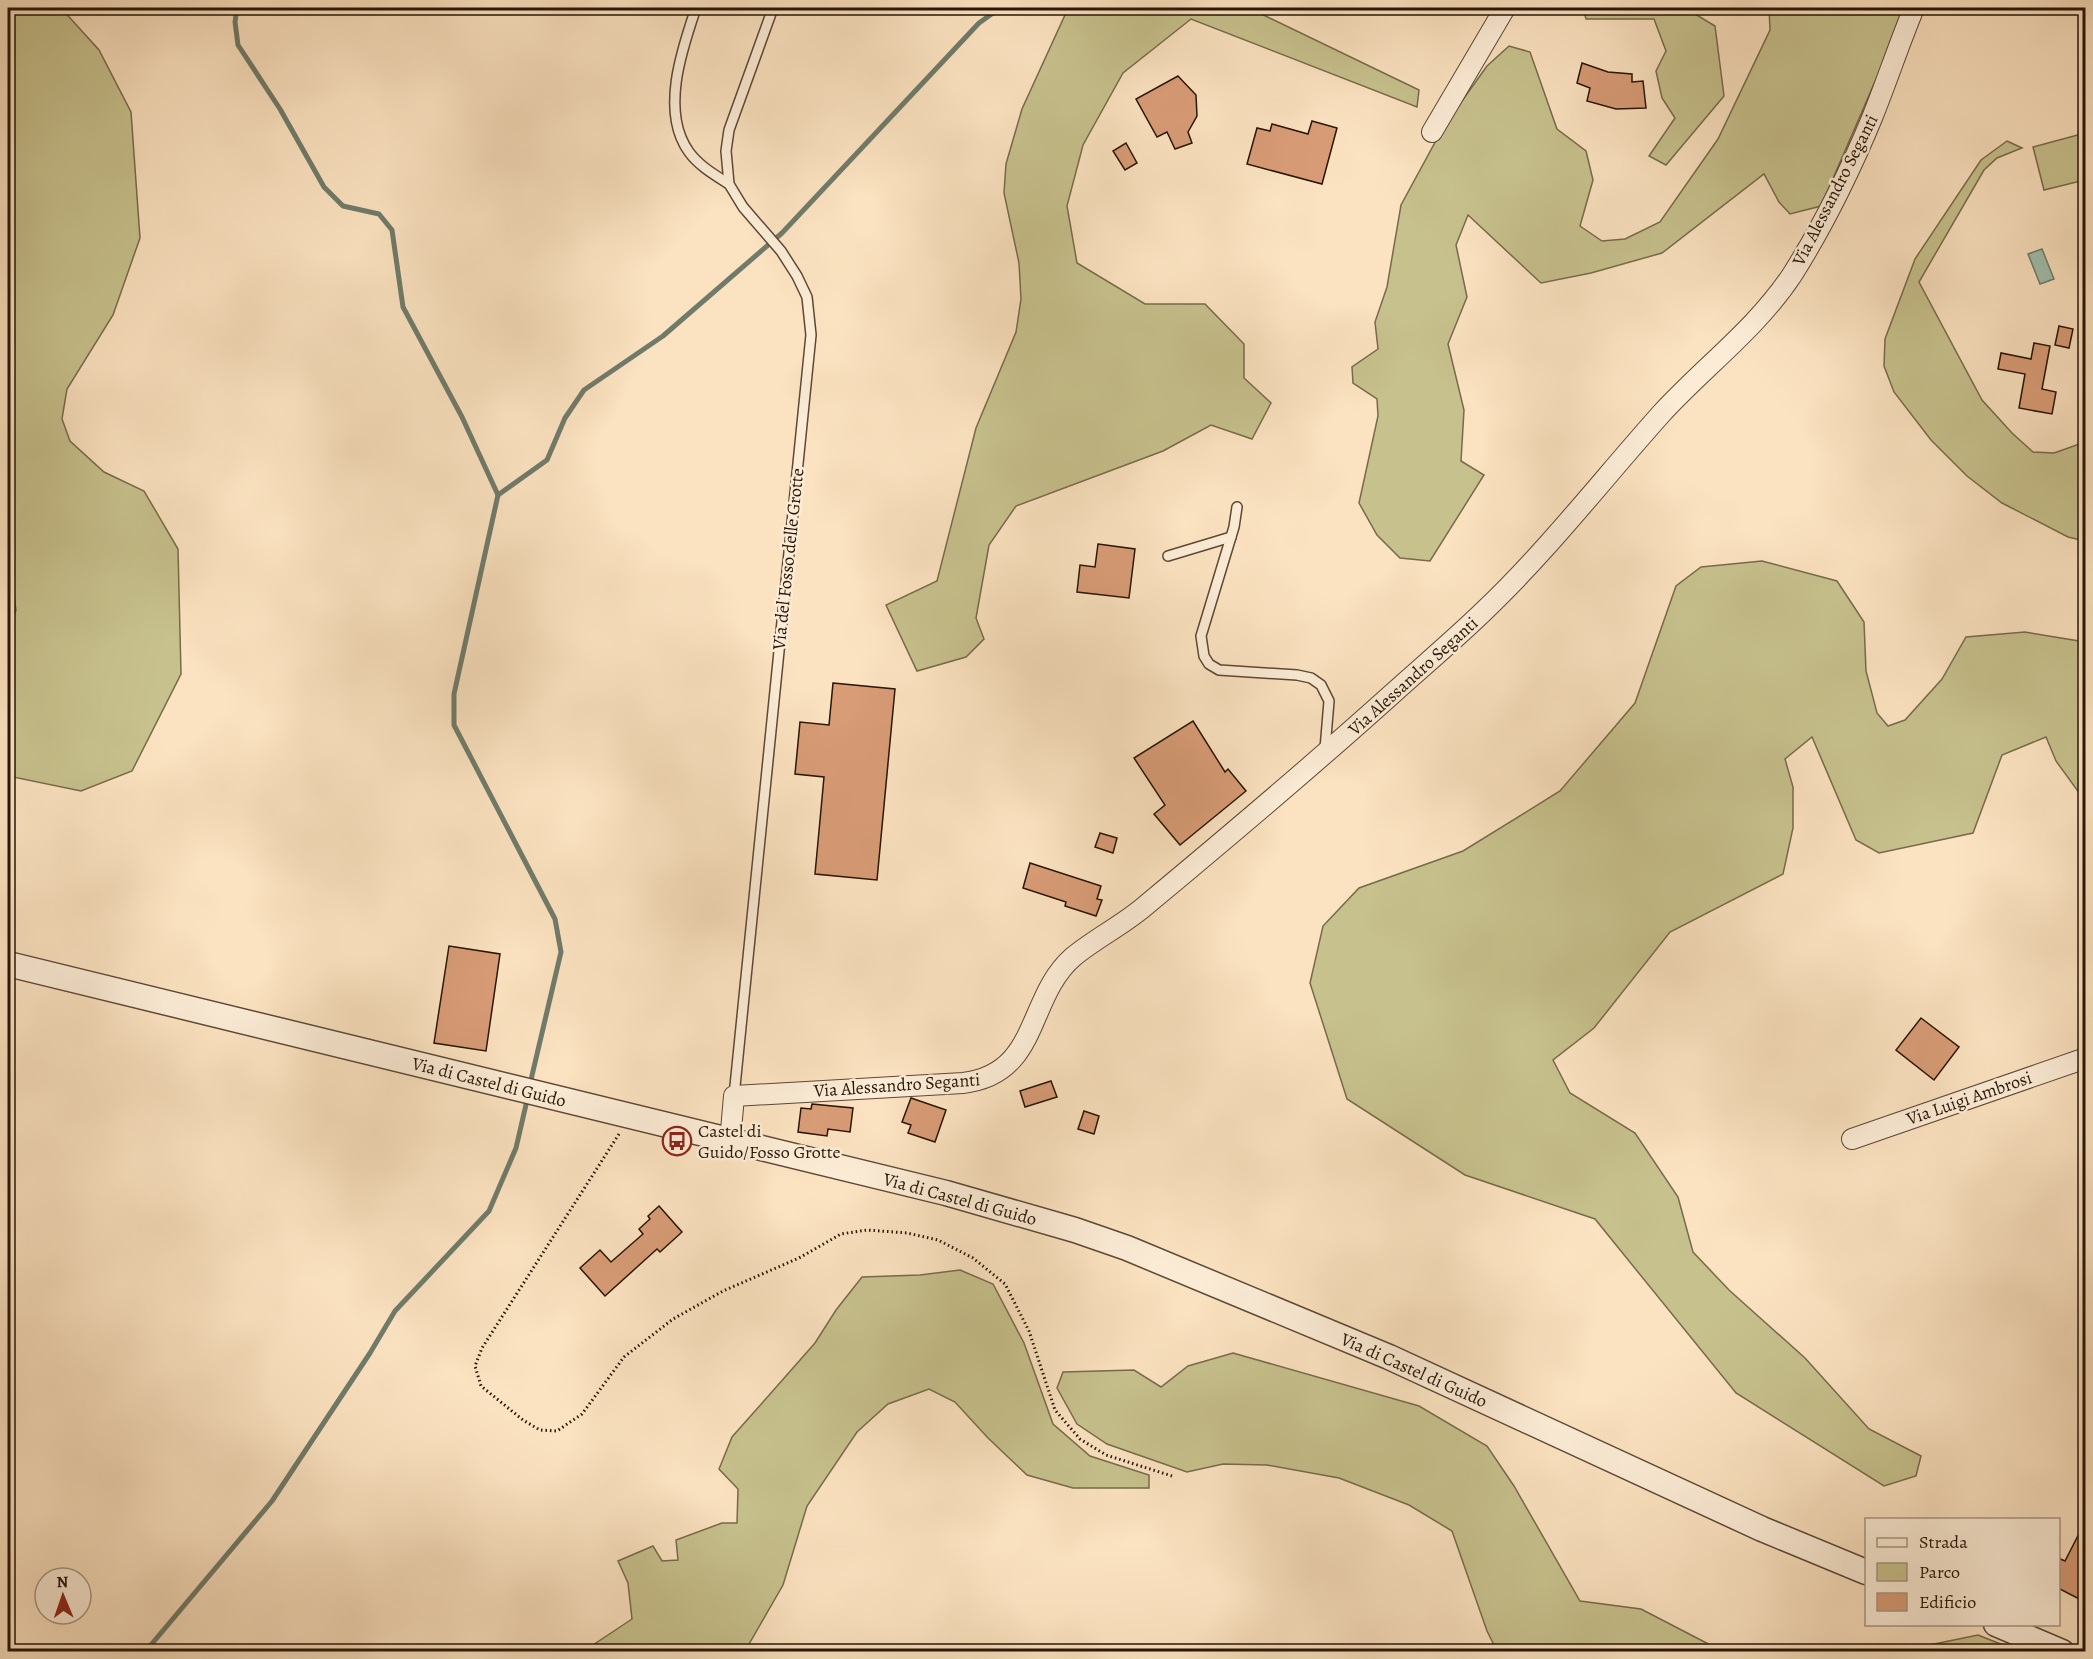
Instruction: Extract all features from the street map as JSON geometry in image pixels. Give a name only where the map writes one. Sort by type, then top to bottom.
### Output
[{"type":"street","points":[[1432,132],[1505,8]]},
{"type":"street","name":"Via Alessandro Seganti","points":[[734,1096],[963,1083],[980,1081],[993,1076],[1008,1064],[1019,1051],[1057,975],[1070,960],[1143,908],[1325,754],[1449,645],[1521,575],[1673,401],[1775,298],[1793,272],[1846,176],[1871,121],[1914,8]]},
{"type":"street","name":"Via di Castel di Guido","points":[[8,964],[946,1193],[1074,1230],[1127,1248],[1389,1357],[1762,1529],[1865,1572]]},
{"type":"street","name":"Via Luigi Ambrosi","points":[[1852,1139],[2085,1058]]},
{"type":"street","name":"Via del Fosso delle Grotte","points":[[730,1142],[734,1096]]},
{"type":"street","points":[[2001,1626],[2062,1652]]},
{"type":"lane","points":[[696,8],[675,86],[676,124],[689,152],[702,166],[729,184]]},
{"type":"lane","name":"Via del Fosso delle Grotte","points":[[734,1096],[811,335],[807,297],[797,276],[781,251],[743,207],[729,184],[726,151],[729,130],[773,8]]},
{"type":"lane","points":[[1237,507],[1231,537],[1201,636],[1204,656],[1219,670],[1297,675],[1311,678],[1321,685],[1329,700],[1325,754]]},
{"type":"lane","points":[[1168,556],[1231,537]]},
{"type":"path","points":[[630,1117],[482,1348],[475,1365],[482,1386],[523,1420],[540,1430],[557,1431],[582,1414],[624,1357],[673,1319],[723,1291],[799,1258],[841,1234],[867,1230],[907,1233],[938,1240],[974,1258],[1005,1284],[1029,1331],[1055,1410],[1080,1438],[1106,1455],[1172,1476]]},
{"type":"green space","points":[[8,8],[61,8],[99,50],[131,112],[140,238],[113,315],[67,389],[62,419],[70,441],[104,472],[144,491],[178,549],[181,674],[132,771],[81,791],[8,776],[8,636],[16,610],[8,568]]},
{"type":"green space","points":[[1071,8],[1249,8],[1419,90],[1417,107],[1191,19],[1123,73],[1083,145],[1067,206],[1077,263],[1145,304],[1205,304],[1244,344],[1244,378],[1271,403],[1252,439],[1211,425],[1163,451],[1016,506],[989,545],[976,618],[984,639],[966,657],[917,671],[886,605],[937,581],[976,428],[1016,332],[1021,299],[1019,263],[1004,193],[1006,164],[1022,109],[1065,15]]},
{"type":"green space","points":[[1583,8],[1689,8],[1690,11],[1715,26],[1724,96],[1666,165],[1649,156],[1675,118],[1662,98],[1656,71],[1666,51],[1654,19],[1586,19]]},
{"type":"green space","points":[[1769,8],[1907,8],[1821,206],[1790,214],[1779,202],[1764,174],[1662,253],[1591,273],[1541,283],[1468,215],[1456,245],[1467,297],[1448,344],[1464,410],[1461,461],[1484,475],[1430,561],[1400,558],[1377,535],[1359,503],[1378,416],[1377,399],[1353,383],[1352,367],[1378,349],[1375,322],[1387,287],[1401,205],[1444,126],[1487,66],[1509,46],[1530,52],[1557,129],[1586,151],[1593,180],[1580,226],[1602,241],[1625,239],[1660,222],[1718,139],[1770,30]]},
{"type":"green space","points":[[2085,133],[2085,180],[2044,190],[2033,147]]},
{"type":"green space","points":[[2007,141],[2022,148],[1997,158],[1984,170],[1919,282],[1982,400],[2012,433],[2033,452],[2054,453],[2085,442],[2085,541],[2068,537],[2002,503],[1967,476],[1931,440],[1894,392],[1884,366],[1885,339],[1915,259],[1981,160]]},
{"type":"green space","points":[[1762,561],[1837,581],[1864,622],[1866,671],[1877,713],[1888,726],[1905,720],[1942,679],[1966,637],[2025,632],[2085,642],[2085,801],[2056,761],[2046,737],[2002,755],[1973,833],[1879,853],[1856,840],[1812,737],[1785,759],[1793,787],[1793,828],[1783,874],[1670,932],[1594,1028],[1553,1060],[1570,1093],[1635,1133],[1678,1197],[1693,1252],[1729,1290],[1805,1358],[1869,1429],[1921,1456],[1916,1476],[1884,1486],[1736,1393],[1595,1219],[1465,1175],[1347,1099],[1310,983],[1323,926],[1359,888],[1463,851],[1560,791],[1635,703],[1676,586],[1701,567]]},
{"type":"green space","points":[[960,1270],[993,1284],[1024,1343],[1053,1424],[1090,1456],[1149,1475],[1149,1488],[1073,1488],[1027,1475],[955,1402],[929,1389],[888,1404],[857,1432],[807,1506],[783,1585],[745,1651],[584,1651],[632,1619],[628,1583],[618,1561],[653,1546],[662,1561],[678,1560],[676,1540],[722,1523],[737,1523],[738,1489],[719,1469],[732,1437],[815,1343],[836,1310],[862,1277],[920,1275]]},
{"type":"green space","points":[[1233,1353],[1419,1406],[1487,1446],[1514,1486],[1580,1601],[1641,1609],[1722,1651],[1497,1651],[1487,1631],[1452,1531],[1409,1505],[1339,1478],[1267,1465],[1223,1464],[1187,1472],[1107,1444],[1077,1424],[1057,1388],[1063,1372],[1134,1370],[1161,1387],[1188,1366]]},
{"type":"green space","points":[[1978,1635],[2018,1651],[1908,1651],[1910,1649]]},
{"type":"shaded area","points":[[2042,249],[2054,279],[2040,284],[2028,254]]},
{"type":"building","points":[[1582,63],[1608,72],[1632,74],[1632,82],[1643,81],[1646,108],[1616,109],[1587,101],[1590,88],[1577,83]]},
{"type":"building","points":[[1178,76],[1196,95],[1197,116],[1188,132],[1192,143],[1175,149],[1167,132],[1157,137],[1136,99]]},
{"type":"building","points":[[1312,121],[1337,128],[1322,184],[1247,164],[1257,128],[1270,131],[1272,124],[1308,134]]},
{"type":"building","points":[[1126,143],[1137,163],[1125,170],[1113,151]]},
{"type":"building","points":[[2059,326],[2073,329],[2069,348],[2055,345]]},
{"type":"building","points":[[2034,343],[2050,346],[2042,389],[2056,392],[2052,414],[2019,408],[2025,374],[1998,369],[2001,353],[2031,359]]},
{"type":"building","points":[[1098,544],[1135,549],[1129,598],[1077,592],[1080,565],[1095,567]]},
{"type":"building","points":[[833,683],[895,689],[877,880],[815,874],[824,777],[795,774],[800,722],[829,725]]},
{"type":"building","points":[[1193,721],[1225,772],[1228,769],[1246,791],[1180,845],[1154,814],[1165,805],[1134,758]]},
{"type":"building","points":[[1100,833],[1117,838],[1113,853],[1095,847]]},
{"type":"building","points":[[1030,863],[1101,886],[1097,899],[1102,900],[1096,916],[1065,906],[1066,902],[1023,888]]},
{"type":"building","points":[[449,946],[500,954],[486,1051],[434,1043]]},
{"type":"building","points":[[1921,1018],[1959,1047],[1934,1080],[1896,1050]]},
{"type":"building","points":[[1051,1081],[1057,1097],[1025,1107],[1020,1091]]},
{"type":"building","points":[[911,1098],[946,1110],[935,1142],[908,1133],[911,1125],[902,1122]]},
{"type":"building","points":[[812,1104],[853,1108],[850,1132],[828,1129],[827,1136],[798,1132],[801,1108],[811,1109]]},
{"type":"building","points":[[1084,1111],[1099,1116],[1094,1134],[1078,1129]]},
{"type":"building","points":[[659,1206],[682,1232],[660,1252],[657,1249],[605,1296],[580,1268],[600,1250],[611,1262],[643,1234],[639,1229]]},
{"type":"building","points":[[2085,1522],[2085,1602],[2060,1589],[2060,1559],[2065,1561]]},
{"type":"waterway","points":[[237,8],[235,22],[238,45],[280,109],[324,187],[343,206],[379,214],[392,230],[403,307],[462,417],[498,495]]},
{"type":"waterway","points":[[530,1084],[561,952],[555,919],[454,725],[454,694],[498,495],[547,460],[565,418],[584,390],[663,336],[782,233],[979,23],[1000,8]]},
{"type":"waterway","points":[[145,1652],[272,1501],[370,1353],[395,1311],[489,1211],[516,1148],[528,1096]]},
{"type":"place","name":"Castel di Guido/Fosso Grotte","points":[[677,1141]]}]
